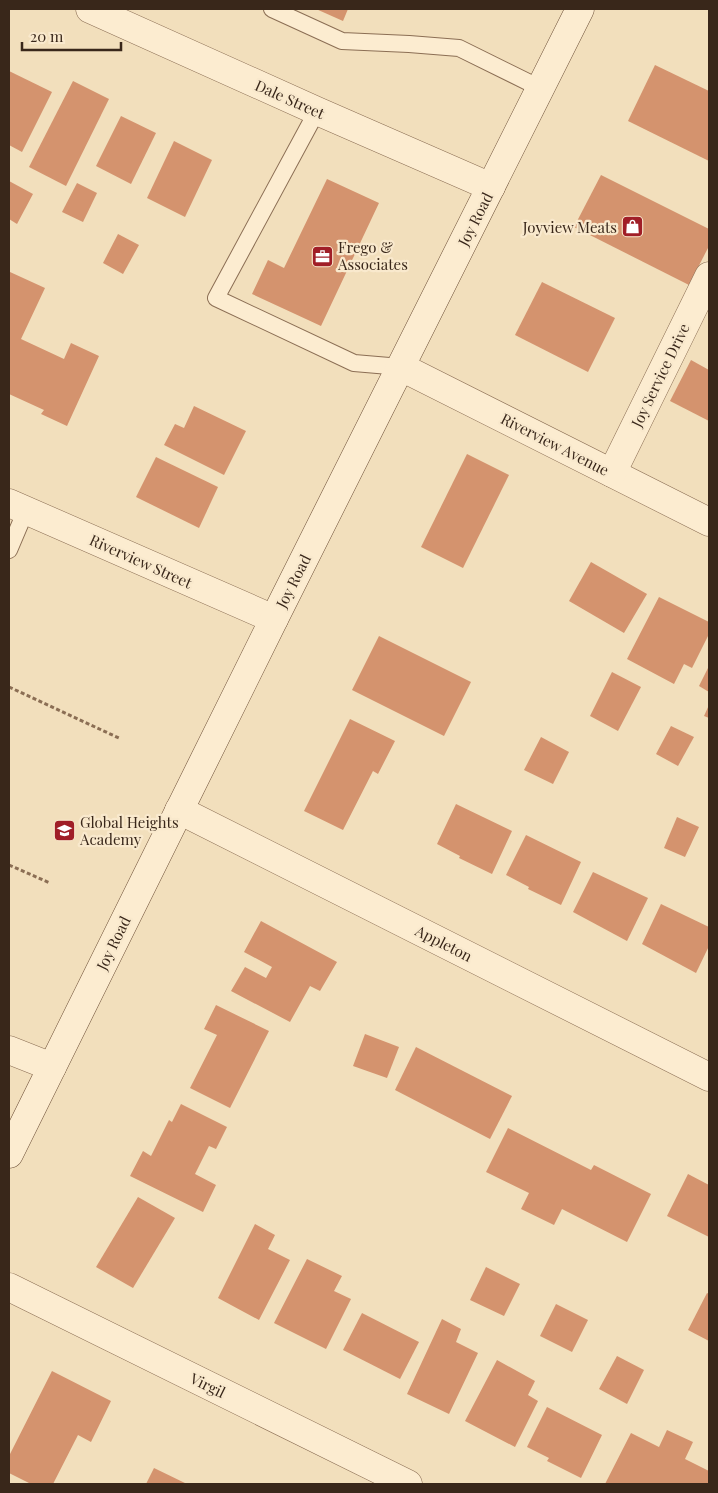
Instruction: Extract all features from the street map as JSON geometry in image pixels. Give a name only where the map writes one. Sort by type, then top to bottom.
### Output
[{"type":"street","name":"Dale Street","points":[[90,9],[491,187]]},
{"type":"street","name":"Joy Road","points":[[9,1154],[274,619],[580,9]]},
{"type":"street","name":"Joy Service Drive","points":[[612,473],[709,276]]},
{"type":"street","name":"Riverview Avenue","points":[[401,367],[709,522]]},
{"type":"street","name":"Riverview Street","points":[[17,506],[274,619]]},
{"type":"street","name":"Appleton","points":[[179,810],[709,1077]]},
{"type":"street","points":[[9,1050],[52,1066]]},
{"type":"street","name":"Virgil","points":[[9,1287],[408,1484]]},
{"type":"lane","points":[[272,9],[342,41],[458,48],[540,88]]},
{"type":"lane","points":[[317,111],[216,298],[354,363],[401,367]]},
{"type":"lane","points":[[9,550],[17,506]]},
{"type":"path","points":[[9,687],[121,739]]},
{"type":"path","points":[[9,865],[50,883]]},
{"type":"building","points":[[316,9],[348,9],[343,21]]},
{"type":"building","points":[[655,65],[709,91],[709,161],[628,121]]},
{"type":"building","points":[[9,71],[52,92],[22,152],[9,145]]},
{"type":"building","points":[[73,81],[109,99],[66,186],[29,167]]},
{"type":"building","points":[[121,116],[156,133],[131,184],[96,166]]},
{"type":"building","points":[[174,141],[212,160],[185,217],[147,198]]},
{"type":"building","name":"Joyview Meats","points":[[601,175],[709,229],[709,246],[689,285],[574,227]]},
{"type":"building","name":"Frego & Associates","points":[[327,179],[379,203],[321,326],[252,294],[268,260],[284,268]]},
{"type":"building","points":[[9,181],[33,194],[17,224],[9,219]]},
{"type":"building","points":[[77,183],[97,193],[83,222],[62,212]]},
{"type":"building","points":[[118,234],[139,245],[123,274],[103,263]]},
{"type":"building","points":[[10,272],[45,288],[21,339],[64,359],[71,343],[99,356],[67,426],[41,414],[44,410],[9,394]]},
{"type":"building","points":[[542,282],[615,318],[588,372],[515,335]]},
{"type":"building","points":[[691,360],[709,370],[709,421],[670,401]]},
{"type":"building","points":[[194,406],[246,431],[224,475],[164,445],[175,424],[184,428]]},
{"type":"building","points":[[467,454],[509,475],[463,568],[421,547]]},
{"type":"building","points":[[156,457],[218,487],[199,528],[136,497]]},
{"type":"building","points":[[591,562],[647,594],[624,633],[569,601]]},
{"type":"building","points":[[659,597],[709,622],[709,634],[692,668],[684,664],[674,684],[627,659]]},
{"type":"building","points":[[379,636],[471,682],[444,736],[352,690]]},
{"type":"building","points":[[709,666],[709,692],[699,686]]},
{"type":"building","points":[[612,672],[641,687],[618,731],[590,716]]},
{"type":"building","points":[[709,705],[709,718],[704,716]]},
{"type":"building","points":[[350,719],[395,741],[378,774],[373,771],[343,830],[304,811]]},
{"type":"building","points":[[671,726],[694,737],[678,766],[656,754]]},
{"type":"building","points":[[541,737],[569,752],[553,784],[524,770]]},
{"type":"building","points":[[456,804],[512,831],[492,874],[459,858],[460,856],[437,844]]},
{"type":"building","points":[[677,817],[699,827],[685,857],[664,848]]},
{"type":"building","points":[[526,835],[581,862],[561,905],[528,889],[529,887],[506,875]]},
{"type":"building","points":[[593,872],[648,898],[627,941],[573,912]]},
{"type":"building","points":[[661,904],[709,927],[709,946],[696,973],[642,944]]},
{"type":"building","points":[[261,921],[337,962],[320,991],[310,986],[290,1022],[231,991],[245,967],[266,978],[272,967],[244,952]]},
{"type":"building","points":[[216,1005],[269,1031],[230,1108],[190,1088],[217,1035],[204,1029]]},
{"type":"building","points":[[365,1034],[399,1047],[387,1078],[353,1066]]},
{"type":"building","points":[[416,1047],[512,1096],[490,1139],[395,1090]]},
{"type":"building","points":[[181,1104],[227,1127],[216,1149],[209,1146],[195,1174],[216,1185],[203,1212],[130,1176],[143,1151],[151,1156],[169,1120],[172,1122]]},
{"type":"building","points":[[508,1128],[591,1170],[594,1165],[651,1194],[627,1242],[562,1209],[554,1225],[521,1209],[529,1193],[486,1172]]},
{"type":"building","points":[[688,1174],[709,1185],[709,1237],[667,1216]]},
{"type":"building","points":[[138,1197],[175,1218],[133,1288],[96,1267]]},
{"type":"building","points":[[255,1224],[275,1235],[268,1249],[290,1260],[259,1320],[218,1298]]},
{"type":"building","points":[[307,1259],[342,1276],[334,1291],[351,1299],[326,1349],[274,1323]]},
{"type":"building","points":[[486,1267],[520,1284],[504,1316],[470,1300]]},
{"type":"building","points":[[707,1293],[709,1294],[709,1341],[688,1330]]},
{"type":"building","points":[[556,1304],[588,1320],[572,1352],[540,1336]]},
{"type":"building","points":[[362,1313],[419,1342],[400,1379],[343,1350]]},
{"type":"building","points":[[442,1319],[461,1329],[456,1342],[478,1353],[449,1414],[407,1394]]},
{"type":"building","points":[[617,1356],[644,1370],[627,1404],[599,1389]]},
{"type":"building","points":[[497,1360],[535,1381],[528,1395],[538,1401],[515,1447],[465,1421]]},
{"type":"building","points":[[52,1371],[111,1401],[91,1442],[78,1435],[53,1484],[31,1484],[9,1473],[9,1456]]},
{"type":"building","points":[[547,1407],[602,1435],[581,1478],[547,1461],[549,1458],[527,1447]]},
{"type":"building","points":[[667,1430],[693,1442],[685,1459],[709,1471],[709,1484],[605,1484],[631,1433],[659,1447]]},
{"type":"building","points":[[154,1468],[187,1484],[146,1484]]},
{"type":"place","name":"Joyview Meats","points":[[633,227]]},
{"type":"place","name":"Frego & Associates","points":[[322,256]]},
{"type":"place","name":"Global Heights Academy","points":[[64,831]]}]
